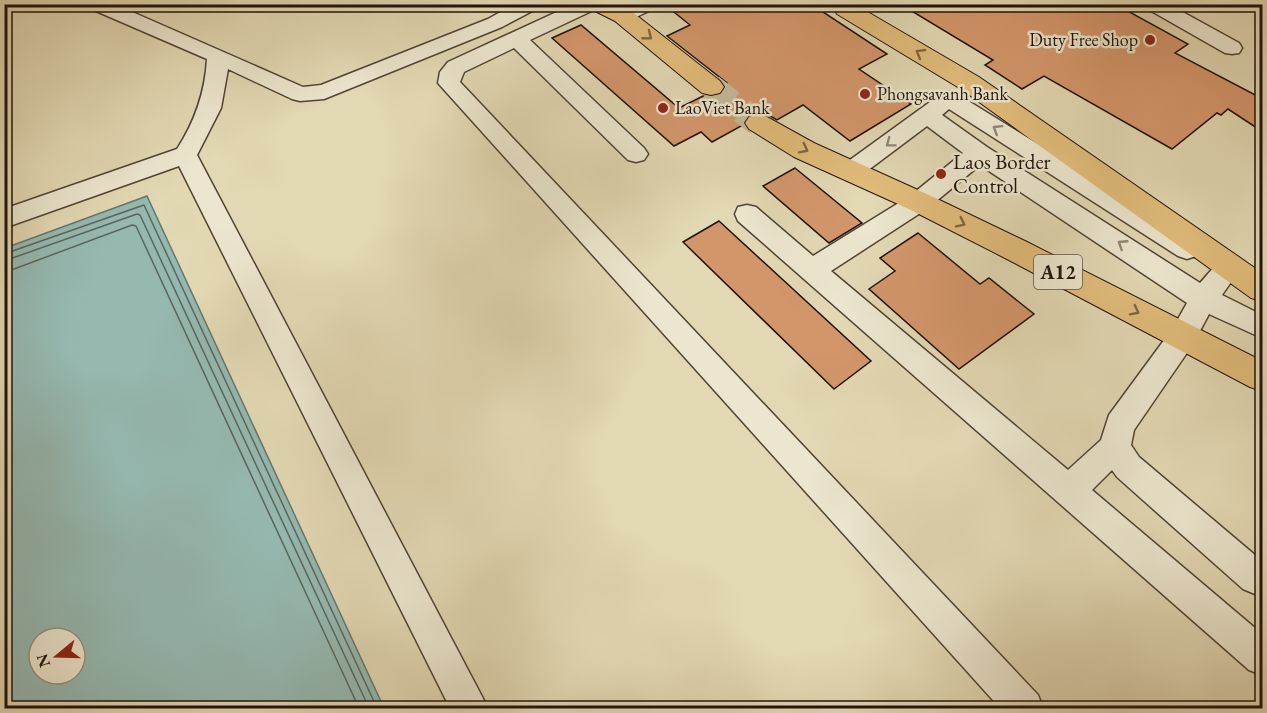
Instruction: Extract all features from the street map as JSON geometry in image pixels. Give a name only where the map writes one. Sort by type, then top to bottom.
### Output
[{"type":"highway","points":[[599,4],[637,8],[711,87]]},
{"type":"highway","points":[[845,9],[959,91],[1263,290]]},
{"type":"highway","name":"A12","points":[[758,123],[804,150],[919,202],[1263,377]]},
{"type":"street","points":[[96,4],[300,94],[324,92],[495,23],[531,4]]},
{"type":"street","points":[[591,4],[456,67],[449,77],[452,88],[1025,708]]},
{"type":"street","points":[[1153,4],[1232,48]]},
{"type":"street","points":[[517,39],[636,154]]},
{"type":"street","points":[[4,219],[185,154],[205,123],[217,82],[218,56]]},
{"type":"street","points":[[851,171],[959,91],[1225,272],[1263,290]]},
{"type":"street","points":[[927,115],[979,153],[1203,299],[1263,327]]},
{"type":"street","points":[[812,270],[919,202],[979,153]]},
{"type":"street","points":[[185,154],[470,708]]},
{"type":"street","points":[[747,214],[1263,657]]},
{"type":"street","points":[[1069,491],[1115,447],[1120,426],[1183,336],[1203,299],[1225,272]]},
{"type":"street","points":[[1115,447],[1128,467],[1255,577]]},
{"type":"water","points":[[147,196],[384,708],[5,708],[5,248]]},
{"type":"building","points":[[664,4],[811,4],[887,54],[859,69],[911,104],[850,141],[803,105],[777,120],[765,113],[757,112],[747,116],[743,125],[712,142],[701,132],[674,146],[552,38],[581,25],[679,108],[703,96],[720,95],[727,83],[667,36],[690,25]]},
{"type":"building","points":[[900,4],[1115,4],[1188,44],[1175,53],[1263,99],[1263,132],[1228,109],[1221,115],[1217,113],[1172,149],[1044,76],[1022,89],[985,65],[993,60]]},
{"type":"building","points":[[795,168],[862,223],[829,243],[763,186]]},
{"type":"building","points":[[719,221],[871,361],[834,389],[683,242]]},
{"type":"building","points":[[918,233],[980,284],[989,278],[1034,314],[959,369],[869,289],[895,271],[880,258]]},
{"type":"tunnel","points":[[711,87],[758,123]]},
{"type":"place","name":"Duty Free Shop","points":[[1150,40]]},
{"type":"place","name":"Phongsavanh Bank","points":[[865,94]]},
{"type":"place","name":"LaoViet Bank","points":[[663,108]]},
{"type":"place","name":"Laos Border Control","points":[[941,174]]}]
